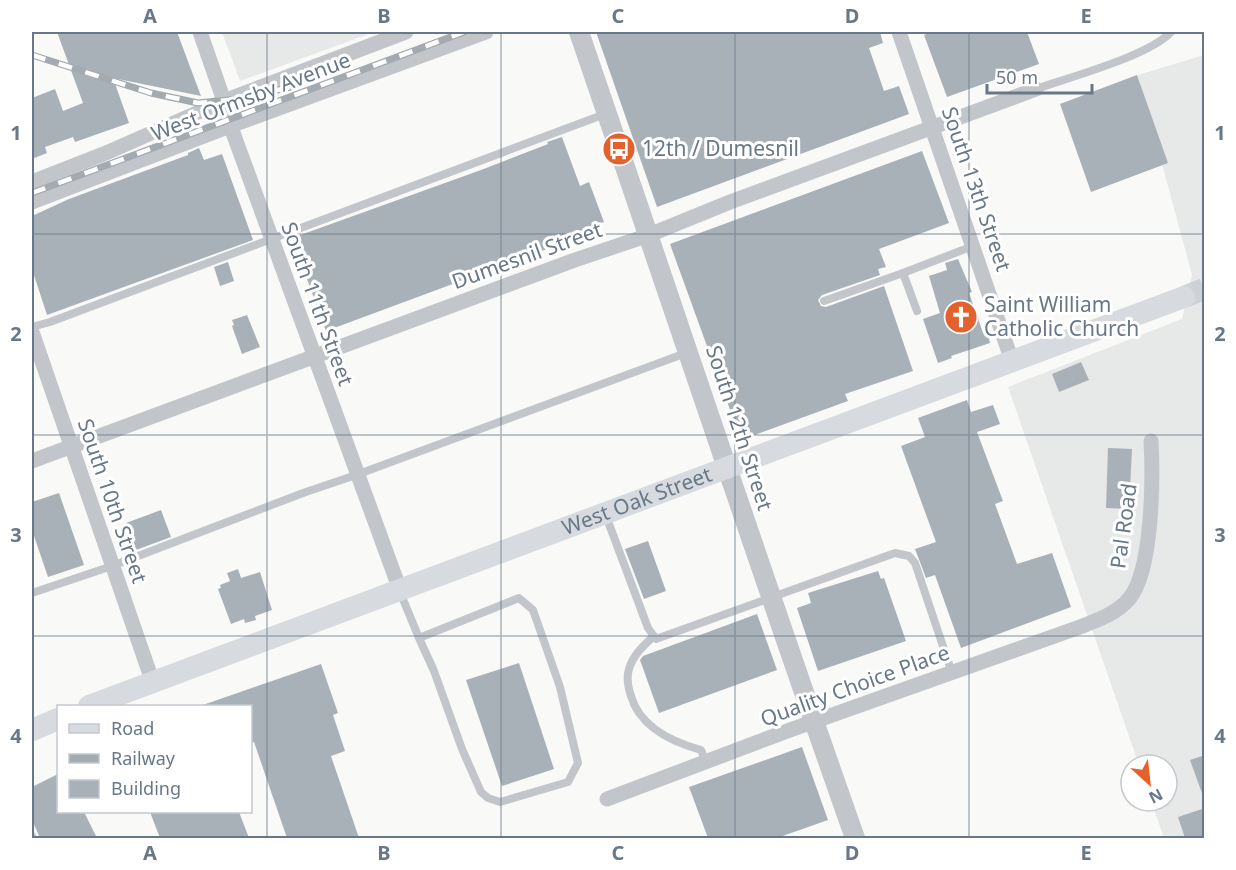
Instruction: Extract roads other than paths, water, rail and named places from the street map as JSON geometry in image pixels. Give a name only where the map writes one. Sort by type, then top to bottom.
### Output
[{"type":"main road","name":"West Oak Street","points":[[93,705],[1184,297]]},
{"type":"main road","points":[[32,730],[57,719]]},
{"type":"street","name":"South 11th Street","points":[[200,32],[224,101],[230,126],[400,590]]},
{"type":"street","name":"West Ormsby Avenue","points":[[32,182],[106,153],[224,101],[406,32]]},
{"type":"street","name":"West Ormsby Avenue","points":[[32,202],[486,32]]},
{"type":"street","name":"South 12th Street","points":[[579,32],[689,352],[726,469],[855,838]]},
{"type":"street","name":"South 13th Street","points":[[899,32],[1012,361]]},
{"type":"street","name":"Dumesnil Street","points":[[32,461],[584,256],[649,235],[708,210],[1036,89]]},
{"type":"street","name":"South 10th Street","points":[[32,332],[153,683]]},
{"type":"street","name":"Pal Road","points":[[1117,610],[1130,598],[1138,581],[1146,546],[1152,468],[1151,441]]},
{"type":"street","name":"Quality Choice Place","points":[[607,799],[1093,622],[1117,610]]},
{"type":"lane","points":[[1036,89],[1138,53],[1172,32]]},
{"type":"lane","points":[[32,327],[607,114]]},
{"type":"lane","points":[[824,301],[973,246]]},
{"type":"lane","points":[[903,273],[917,311]]},
{"type":"lane","points":[[32,593],[112,566],[303,493],[689,352]]},
{"type":"lane","points":[[606,514],[648,628],[656,639],[896,553],[909,556],[915,563],[952,673]]},
{"type":"lane","points":[[400,590],[419,638],[434,671],[462,749],[481,792],[488,798],[500,802],[568,782],[578,763],[560,687],[533,610],[527,603],[519,598],[419,638]]},
{"type":"lane","points":[[654,636],[639,650],[629,669],[627,685],[633,704],[652,728],[686,746],[701,750],[706,762]]},
{"type":"tunnel","points":[[1184,297],[1204,289]]},
{"type":"railway","points":[[32,193],[464,32]]},
{"type":"railway","points":[[32,55],[151,93],[198,103],[239,99],[299,85]]},
{"type":"place","name":"12th / Dumesnil","points":[[619,149]]},
{"type":"place","name":"Saint William Catholic Church","points":[[961,317]]}]
